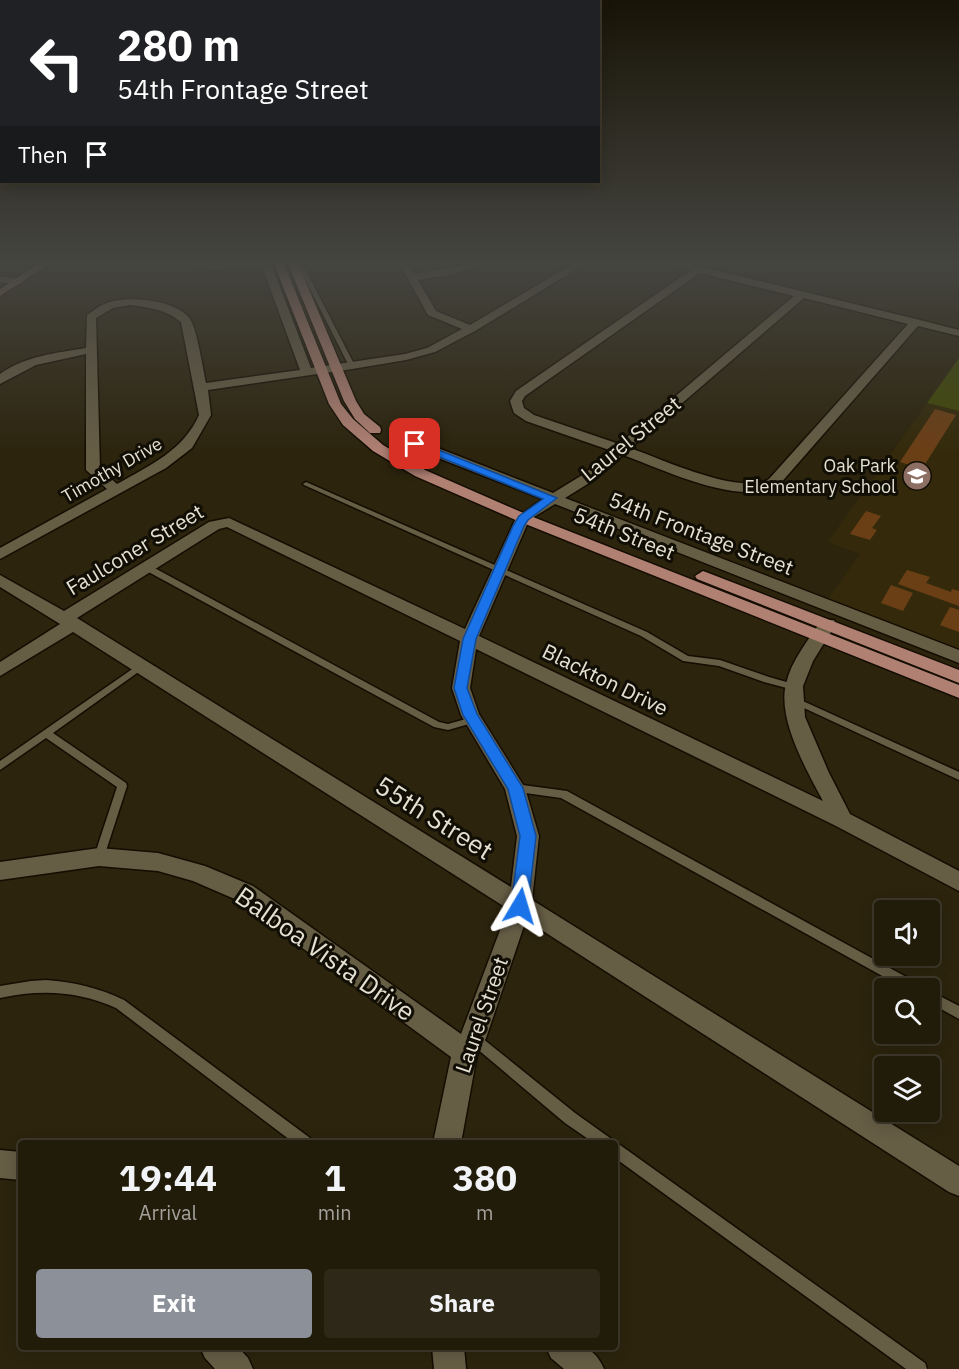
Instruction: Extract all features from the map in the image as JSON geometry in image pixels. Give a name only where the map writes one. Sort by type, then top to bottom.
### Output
[{"type":"main road","name":"54th Street","points":[[298,325],[313,371],[348,422],[378,448],[420,473],[824,630],[959,677]]},
{"type":"main road","name":"54th Street","points":[[319,325],[350,401],[359,417],[390,444],[431,467],[529,514]]},
{"type":"main road","name":"54th Street","points":[[824,630],[959,692]]},
{"type":"street","name":"Timothy Drive","points":[[91,325],[91,350]]},
{"type":"street","name":"Timothy Drive","points":[[0,554],[165,462],[193,438],[205,415],[187,325]]},
{"type":"street","points":[[293,325],[313,371]]},
{"type":"street","points":[[461,325],[471,329]]},
{"type":"street","points":[[201,387],[406,357],[431,350],[478,325]]},
{"type":"street","points":[[619,325],[520,394],[516,407],[530,418],[729,487],[757,489],[774,482],[913,325]]},
{"type":"street","name":"Laurel Street","points":[[448,1140],[469,1045],[520,906],[528,836],[515,788],[472,720],[460,688],[469,639],[499,570],[529,514],[551,498],[589,477],[766,325]]},
{"type":"street","points":[[927,325],[959,333]]},
{"type":"street","points":[[0,380],[12,371],[37,360],[91,350],[93,470],[116,489]]},
{"type":"street","name":"54th Frontage Street","points":[[399,430],[415,444],[959,657]]},
{"type":"street","name":"Faulconer Street","points":[[0,670],[146,567],[214,525],[229,522]]},
{"type":"street","name":"Blackton Drive","points":[[229,522],[843,820],[959,882]]},
{"type":"street","name":"55th Street","points":[[0,580],[70,621],[959,1182]]},
{"type":"street","points":[[824,630],[803,662],[794,694],[804,743],[843,820]]},
{"type":"street","name":"Balboa Vista Drive","points":[[0,871],[99,857],[158,862],[197,873],[245,893],[469,1045]]},
{"type":"street","points":[[0,1164],[18,1166]]},
{"type":"street","points":[[219,1350],[237,1369]]},
{"type":"street","points":[[448,1350],[450,1369]]},
{"type":"street","points":[[566,1350],[588,1369]]},
{"type":"lane","points":[[331,325],[352,366]]},
{"type":"lane","points":[[306,484],[644,634],[686,659],[720,663],[766,681],[959,776]]},
{"type":"lane","points":[[146,567],[437,725],[448,727],[472,720]]},
{"type":"lane","points":[[0,766],[141,666]]},
{"type":"lane","points":[[45,733],[122,786],[99,857]]},
{"type":"lane","points":[[515,788],[563,794],[897,978]]},
{"type":"lane","points":[[0,992],[53,985],[105,996],[120,1004],[301,1140]]},
{"type":"lane","points":[[940,1003],[959,1013]]},
{"type":"lane","points":[[469,1045],[601,1140]]},
{"type":"lane","points":[[618,1152],[920,1369]]},
{"type":"shaded area","name":"Oak Park Elementary School","points":[[927,403],[959,411],[959,653],[826,602],[860,554],[828,542]]},
{"type":"green space","points":[[959,358],[959,411],[927,403]]},
{"type":"building","points":[[935,409],[956,415],[922,469],[900,462]]},
{"type":"building","points":[[866,511],[881,516],[872,528],[877,530],[870,540],[850,534]]},
{"type":"building","points":[[907,570],[930,577],[926,583],[951,592],[952,589],[959,591],[959,606],[898,584]]},
{"type":"building","points":[[891,585],[913,593],[903,611],[881,603]]},
{"type":"building","points":[[950,607],[959,610],[959,632],[940,625]]},
{"type":"place","name":"Oak Park Elementary School","points":[[917,476]]},
{"type":"route","points":[[415,444],[551,498],[523,518],[519,526],[469,639],[460,688],[470,715],[515,788],[528,836],[520,906]]}]
